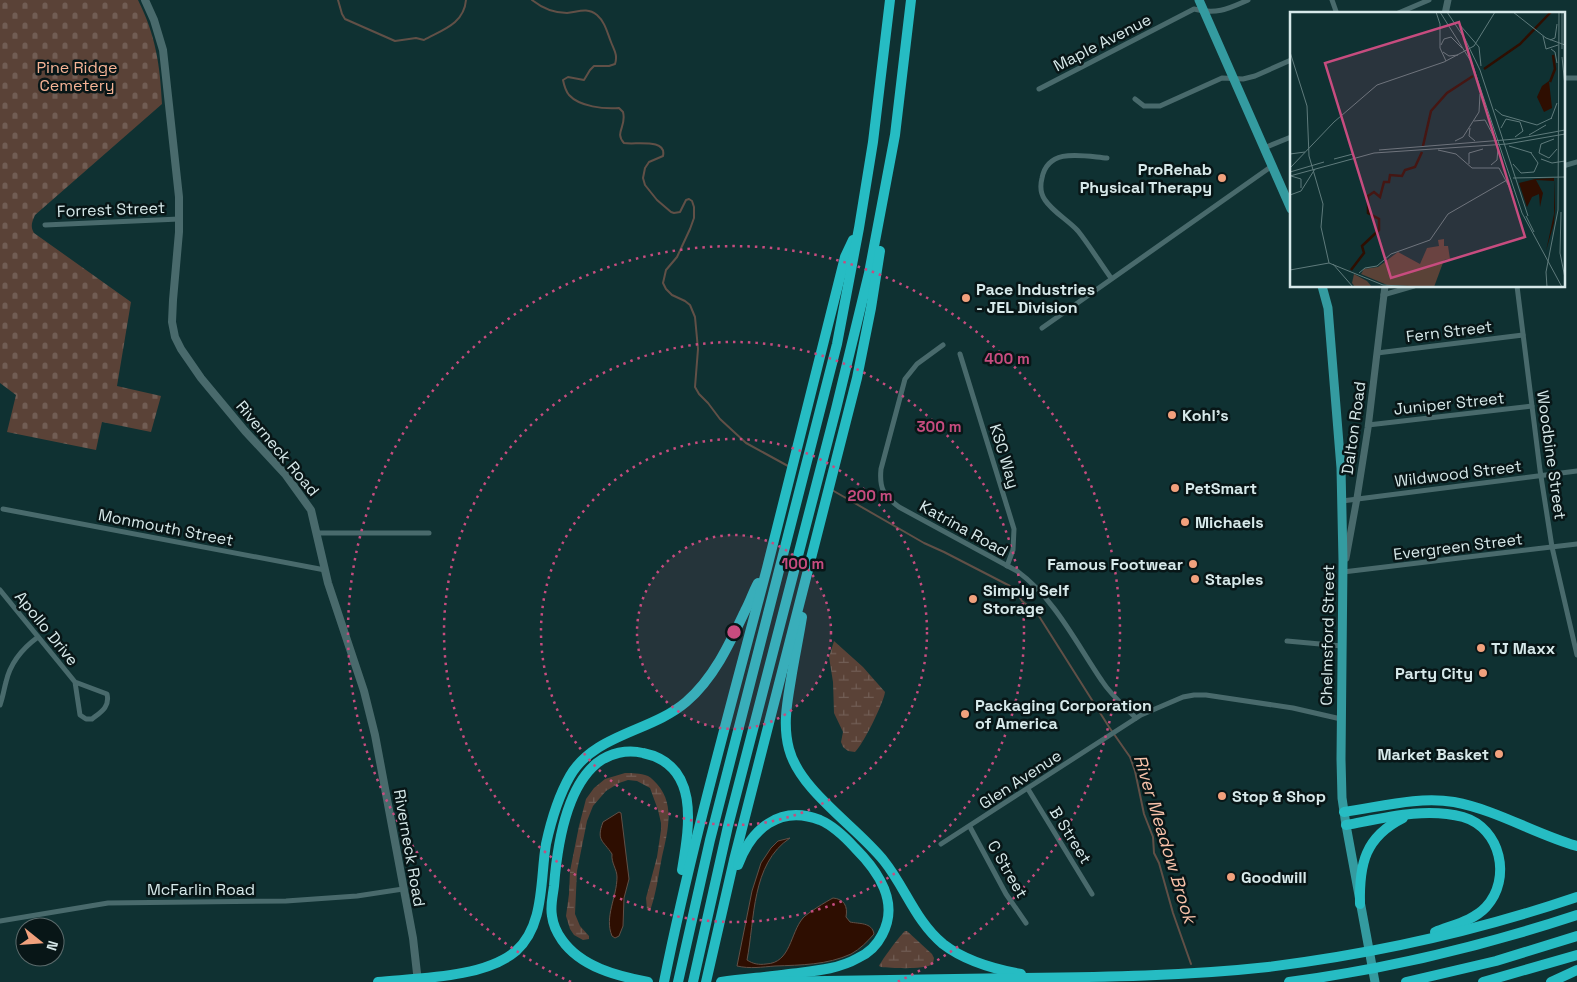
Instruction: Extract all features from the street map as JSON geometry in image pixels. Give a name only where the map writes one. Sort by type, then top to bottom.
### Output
[{"type":"highway","points":[[678,982],[710,840],[835,351],[859,228],[874,135],[890,0]]},
{"type":"highway","points":[[693,982],[728,826],[869,273],[887,181],[901,88],[910,0]]},
{"type":"highway","points":[[706,982],[743,822],[857,378],[871,308],[882,233],[887,181]]},
{"type":"highway","points":[[664,982],[682,897],[711,778],[767,567],[844,257],[859,228]]},
{"type":"highway","points":[[816,540],[786,712],[787,742],[798,770],[810,786],[884,861],[921,920],[932,934],[944,944],[965,957],[993,968],[1018,973],[1061,977]]},
{"type":"highway","points":[[378,982],[474,970],[500,961],[518,949],[526,939],[535,921],[549,830],[560,797],[574,769],[596,748],[671,713],[698,690],[709,678],[722,656],[767,567]]},
{"type":"highway","points":[[648,982],[610,973],[586,962],[562,941],[552,917],[559,846],[567,814],[576,793],[588,771],[598,762],[623,752],[644,753],[669,765],[677,775],[687,797],[689,814],[688,836],[668,964]]},
{"type":"highway","points":[[1344,812],[1411,802],[1452,802],[1492,813],[1577,846]]},
{"type":"highway","points":[[1346,825],[1414,814],[1432,813],[1457,816],[1470,819],[1481,826],[1490,835],[1496,846],[1500,859],[1498,887],[1486,907],[1474,916],[1397,946]]},
{"type":"highway","points":[[1360,904],[1361,872],[1370,846],[1389,825],[1414,814]]},
{"type":"highway","points":[[719,923],[737,868],[748,843],[764,826],[775,820],[788,817],[813,818],[837,831],[861,853],[876,871],[885,888],[888,900],[888,919],[884,932],[872,949],[859,958],[841,966],[824,970],[721,982]]},
{"type":"highway","points":[[755,982],[1132,977],[1202,973],[1343,956],[1397,946],[1511,918],[1577,897]]},
{"type":"highway","points":[[1288,982],[1400,963],[1480,944],[1577,915]]},
{"type":"highway","points":[[1406,982],[1496,961],[1577,936]]},
{"type":"highway","points":[[1483,982],[1577,954]]},
{"type":"highway","points":[[1551,982],[1577,970]]},
{"type":"main road","name":"Riverneck Road","points":[[145,0],[154,20],[163,50],[178,187],[179,219],[172,322],[175,337],[181,350],[201,378],[245,431],[285,474],[311,510],[325,570],[374,728],[416,960],[418,982]]},
{"type":"main road","points":[[1199,0],[1290,207]]},
{"type":"main road","name":"Chelmsford Street","points":[[1323,288],[1328,308],[1341,468],[1343,572],[1341,772],[1344,812],[1375,982]]},
{"type":"street","name":"Maple Avenue","points":[[1039,89],[1194,8],[1216,12],[1248,0]]},
{"type":"street","points":[[1332,0],[1336,12]]},
{"type":"street","points":[[1401,12],[1429,0]]},
{"type":"street","points":[[1136,100],[1144,106],[1160,106],[1222,78],[1243,79],[1255,76],[1290,60]]},
{"type":"street","points":[[1564,78],[1577,78]]},
{"type":"street","points":[[1264,148],[1290,137]]},
{"type":"street","points":[[1107,158],[1060,156],[1047,165],[1043,173],[1041,192],[1046,201],[1079,232],[1111,278]]},
{"type":"street","points":[[1564,166],[1577,162]]},
{"type":"street","points":[[1042,328],[1272,166]]},
{"type":"street","name":"Forrest Street","points":[[45,225],[179,219]]},
{"type":"street","name":"Dalton Road","points":[[1343,572],[1368,425],[1385,288]]},
{"type":"street","points":[[1383,295],[1407,288]]},
{"type":"street","name":"Woodbine Street","points":[[1517,288],[1552,547],[1577,655]]},
{"type":"street","name":"Fern Street","points":[[1377,353],[1524,334]]},
{"type":"street","name":"Katrina Road","points":[[943,345],[917,364],[905,379],[881,469],[881,487],[886,496],[900,507],[1027,579],[1040,592],[1062,621],[1103,682],[1136,718]]},
{"type":"street","name":"KSC Way","points":[[960,354],[1014,529],[1013,550],[1007,566]]},
{"type":"street","name":"Juniper Street","points":[[1368,425],[1532,406]]},
{"type":"street","name":"Wildwood Street","points":[[1342,501],[1577,471]]},
{"type":"street","name":"Monmouth Street","points":[[3,509],[325,570]]},
{"type":"street","points":[[317,533],[429,533]]},
{"type":"street","name":"Evergreen Street","points":[[1343,572],[1577,544]]},
{"type":"street","name":"Apollo Drive","points":[[0,590],[75,682],[107,694],[106,706],[92,719],[86,719],[80,715],[75,682]]},
{"type":"street","points":[[0,705],[6,682],[14,664],[25,648],[38,638]]},
{"type":"street","points":[[1287,640],[1342,646]]},
{"type":"street","name":"Glen Avenue","points":[[941,844],[1136,718],[1183,697],[1198,694],[1288,707],[1341,719]]},
{"type":"street","name":"B Street","points":[[1028,789],[1092,894]]},
{"type":"street","name":"C Street","points":[[970,826],[1006,894],[1026,923]]},
{"type":"street","name":"McFarlin Road","points":[[0,921],[108,903],[286,901],[357,896],[403,889]]},
{"type":"green space","name":"Pine Ridge Cemetery","points":[[0,0],[138,0],[149,26],[156,51],[162,104],[35,215],[32,224],[34,233],[131,302],[117,386],[161,396],[151,432],[102,422],[96,450],[7,432],[16,395],[0,383]]},
{"type":"green space","points":[[834,641],[863,667],[885,692],[873,723],[855,752],[848,751],[843,747],[841,742],[843,732],[834,713],[833,682],[829,657]]},
{"type":"green space","points":[[625,773],[649,777],[657,784],[667,802],[667,832],[654,897],[650,911],[647,910],[646,898],[657,857],[661,823],[650,788],[637,781],[628,780],[606,791],[593,806],[587,821],[577,871],[575,914],[580,926],[589,936],[589,939],[583,940],[574,935],[566,916],[570,871],[579,826],[586,799],[594,788],[605,779]]},
{"type":"green space","points":[[905,931],[932,954],[934,958],[933,964],[915,968],[879,966],[891,948]]},
{"type":"shaded area","points":[[619,812],[621,813],[629,879],[624,898],[623,926],[619,936],[615,938],[612,936],[609,922],[617,874],[612,854],[600,837],[600,833],[603,822]]},
{"type":"shaded area","points":[[790,838],[777,849],[761,877],[747,960],[763,964],[774,962],[780,958],[785,953],[803,918],[833,898],[840,900],[844,904],[846,917],[850,922],[868,925],[874,934],[854,952],[842,958],[814,964],[751,968],[737,966],[752,891],[761,863],[778,841]]},
{"type":"waterway","name":"River Meadow Brook","points":[[338,0],[345,19],[395,41],[416,38],[424,40],[445,29],[457,21],[466,0]]},
{"type":"waterway","name":"River Meadow Brook","points":[[532,0],[544,8],[557,12],[590,11],[597,15],[604,24],[615,53],[615,64],[594,66],[584,80],[568,77],[563,80],[566,89],[569,95],[586,105],[619,108],[623,112],[624,117],[620,132],[624,143],[655,145],[663,150],[663,156],[649,162],[645,168],[643,178],[645,185],[657,200],[671,212],[680,212],[686,200],[689,199],[694,207],[694,218],[690,229],[677,257],[666,270],[663,283],[672,295],[690,305],[695,317],[698,349],[695,387],[720,419],[746,443],[788,466]]},
{"type":"waterway","name":"River Meadow Brook","points":[[832,490],[924,543],[1010,586],[1022,601],[1037,613],[1130,757],[1135,771],[1144,814],[1153,837],[1154,853],[1159,863],[1173,913],[1191,964]]},
{"type":"place","name":"ProRehab Physical Therapy","points":[[1222,178]]},
{"type":"place","name":"Pace Industries - JEL Division","points":[[966,298]]},
{"type":"place","name":"Kohl's","points":[[1172,415]]},
{"type":"place","name":"PetSmart","points":[[1175,488]]},
{"type":"place","name":"Michaels","points":[[1185,522]]},
{"type":"place","name":"Famous Footwear","points":[[1193,564]]},
{"type":"place","name":"Staples","points":[[1195,579]]},
{"type":"place","name":"Simply Self Storage","points":[[973,599]]},
{"type":"place","name":"TJ Maxx","points":[[1481,648]]},
{"type":"place","name":"Party City","points":[[1483,673]]},
{"type":"place","name":"Packaging Corporation of America","points":[[965,714]]},
{"type":"place","name":"Market Basket","points":[[1499,754]]},
{"type":"place","name":"Stop & Shop","points":[[1222,796]]},
{"type":"place","name":"Goodwill","points":[[1231,877]]}]
